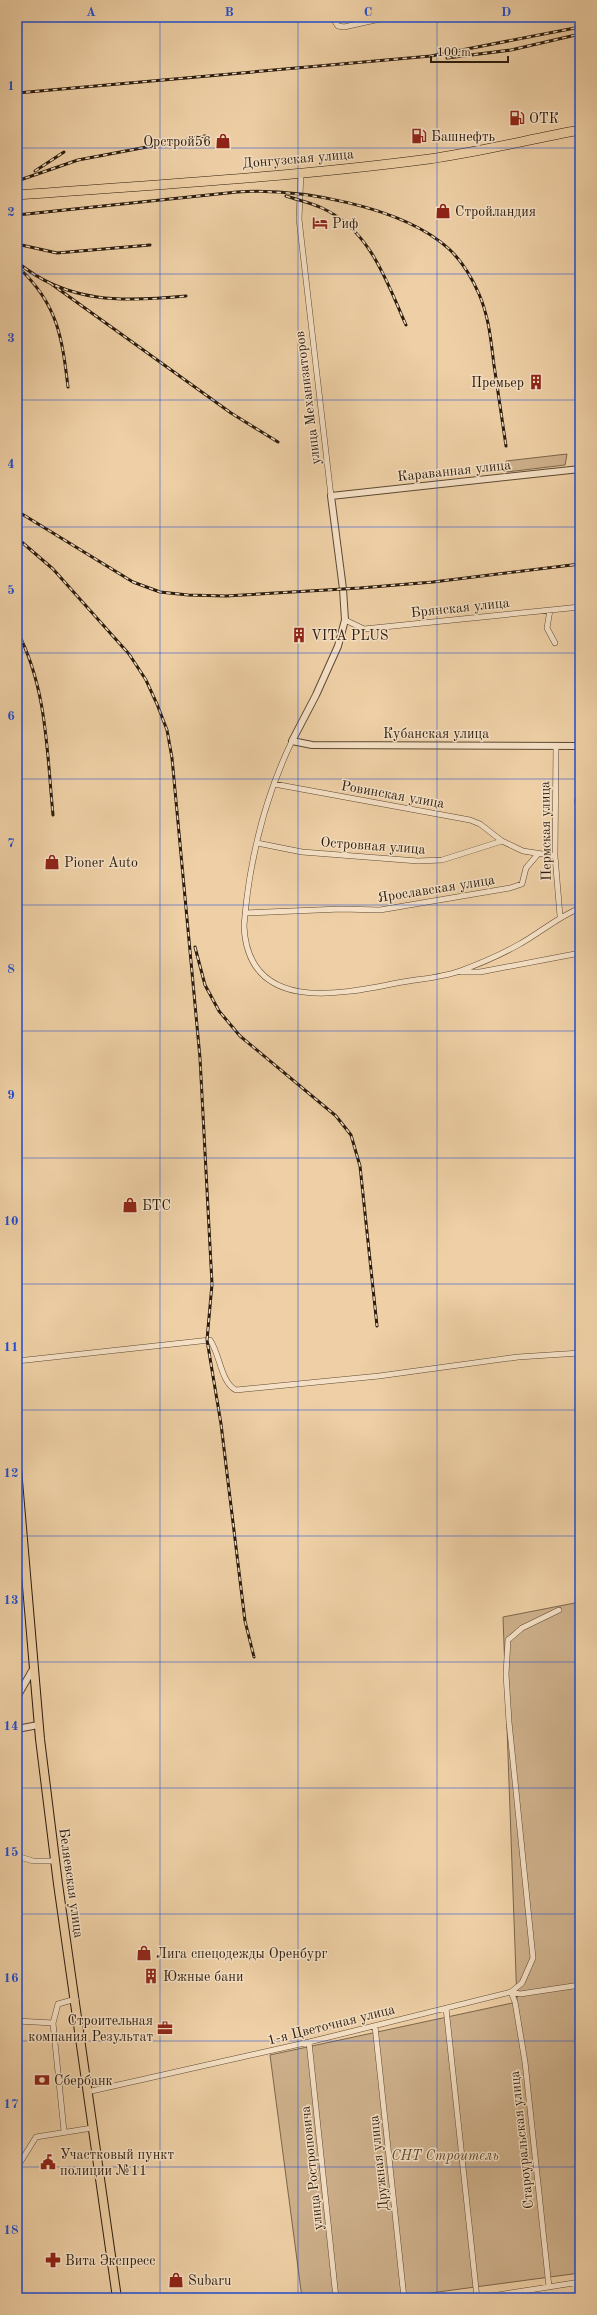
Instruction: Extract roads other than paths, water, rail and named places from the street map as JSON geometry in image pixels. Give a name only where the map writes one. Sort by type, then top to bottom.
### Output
[{"type":"highway","name":"Донгузская улица","points":[[17,195],[301,172],[430,159],[580,130]]},
{"type":"main road","name":"Беляевская улица","points":[[17,1469],[38,1725],[55,1861],[76,1999],[87,2092],[117,2298]]},
{"type":"street","points":[[333,19],[338,26],[344,27],[389,17]]},
{"type":"street","name":"улица Механизаторов","points":[[292,741],[316,695],[338,646],[345,620],[343,589],[299,219],[301,172]]},
{"type":"street","name":"Караванная улица","points":[[331,496],[580,469]]},
{"type":"street","name":"Брянская улица","points":[[345,620],[364,629],[580,607]]},
{"type":"street","points":[[550,610],[547,628],[555,643]]},
{"type":"street","points":[[292,741],[263,814],[245,913],[245,941],[255,967],[263,977],[274,984],[305,994],[365,989],[458,972],[480,972],[580,953]]},
{"type":"street","name":"Кубанская улица","points":[[292,741],[312,745],[580,746]]},
{"type":"street","name":"Пермская улица","points":[[556,746],[555,856],[560,916]]},
{"type":"street","name":"Ровинская улица","points":[[274,784],[470,820],[480,824],[502,841]]},
{"type":"street","points":[[502,841],[523,851],[555,856]]},
{"type":"street","name":"Островная улица","points":[[257,843],[302,852],[418,861],[442,860],[502,841]]},
{"type":"street","name":"Ярославская улица","points":[[245,913],[341,909],[380,910],[510,888],[522,884],[526,868],[538,854]]},
{"type":"street","points":[[458,972],[518,945],[560,916],[580,908]]},
{"type":"street","points":[[17,1361],[210,1340],[215,1347],[227,1381],[231,1388],[236,1390],[379,1376],[518,1357],[580,1353]]},
{"type":"street","points":[[511,1992],[522,1984],[533,1958],[509,1722],[506,1674],[508,1640],[522,1628],[559,1610]]},
{"type":"street","points":[[17,1697],[33,1669]]},
{"type":"street","points":[[17,1729],[38,1725]]},
{"type":"street","points":[[17,1856],[33,1861],[55,1861]]},
{"type":"street","name":"1-я Цветочная улица","points":[[87,2092],[309,2042],[511,1992],[520,1994],[580,1985]]},
{"type":"street","name":"Староуральская улица","points":[[511,1992],[515,2002],[525,2062],[549,2287]]},
{"type":"street","points":[[64,2131],[53,2023],[58,2004],[76,1999]]},
{"type":"street","points":[[446,2008],[478,2298],[507,2296],[579,2282],[580,2289]]},
{"type":"street","points":[[17,2021],[53,2023]]},
{"type":"street","name":"Дружная улица","points":[[375,2026],[404,2298]]},
{"type":"street","name":"улица Ростроповича","points":[[309,2042],[336,2295]]},
{"type":"street","points":[[17,2174],[18,2166],[36,2136],[92,2128]]},
{"type":"street","points":[[336,2295],[341,2298]]},
{"type":"railway","points":[[17,93],[431,56],[580,27]]},
{"type":"railway","points":[[447,58],[511,50],[580,34]]},
{"type":"railway","points":[[17,181],[78,160],[205,136]]},
{"type":"railway","points":[[35,171],[64,152]]},
{"type":"railway","points":[[17,215],[237,192],[262,192],[290,193],[349,203],[378,211],[405,221],[429,234],[449,249],[466,270],[479,294],[489,329],[506,446]]},
{"type":"railway","points":[[286,196],[322,208],[339,217],[353,229],[364,243],[383,274],[406,325]]},
{"type":"railway","points":[[17,244],[57,253],[150,245]]},
{"type":"railway","points":[[17,262],[36,276],[56,286],[77,293],[119,299],[186,296]]},
{"type":"railway","points":[[20,269],[33,282],[43,296],[56,323],[63,353],[68,387]]},
{"type":"railway","points":[[50,283],[231,413],[278,442]]},
{"type":"railway","points":[[17,511],[133,582],[160,592],[188,595],[226,596],[360,588],[433,582],[580,564]]},
{"type":"railway","points":[[17,538],[53,569],[129,654],[146,680],[167,730],[172,758],[200,1058],[212,1284],[207,1340],[221,1424],[245,1621],[254,1657]]},
{"type":"railway","points":[[17,631],[27,652],[40,697],[47,744],[53,815]]},
{"type":"railway","points":[[195,947],[205,985],[219,1011],[240,1036],[336,1116],[351,1135],[360,1166],[377,1326]]},
{"type":"place","name":"ОТК","points":[[517,118]]},
{"type":"place","name":"Башнефть","points":[[419,136]]},
{"type":"place","name":"Орстрой56","points":[[223,141]]},
{"type":"place","name":"Стройландия","points":[[443,211]]},
{"type":"place","name":"Риф","points":[[320,223]]},
{"type":"place","name":"Премьер","points":[[536,382]]},
{"type":"place","name":"VITA PLUS","points":[[299,635]]},
{"type":"place","name":"Pioner Auto","points":[[52,862]]},
{"type":"place","name":"БТС","points":[[130,1205]]},
{"type":"place","name":"Лига спецодежды Оренбург","points":[[144,1953]]},
{"type":"place","name":"Южные бани","points":[[151,1976]]},
{"type":"place","name":"Строительная компания Результат","points":[[165,2028]]},
{"type":"place","name":"Сбербанк","points":[[42,2080]]},
{"type":"place","name":"Участковый пункт полиции №11","points":[[48,2162]]},
{"type":"place","name":"Вита Экспресс","points":[[53,2260]]},
{"type":"place","name":"Subaru","points":[[176,2280]]},
{"type":"park label","name":"СНТ Строитель","points":[[445,2155]]}]
